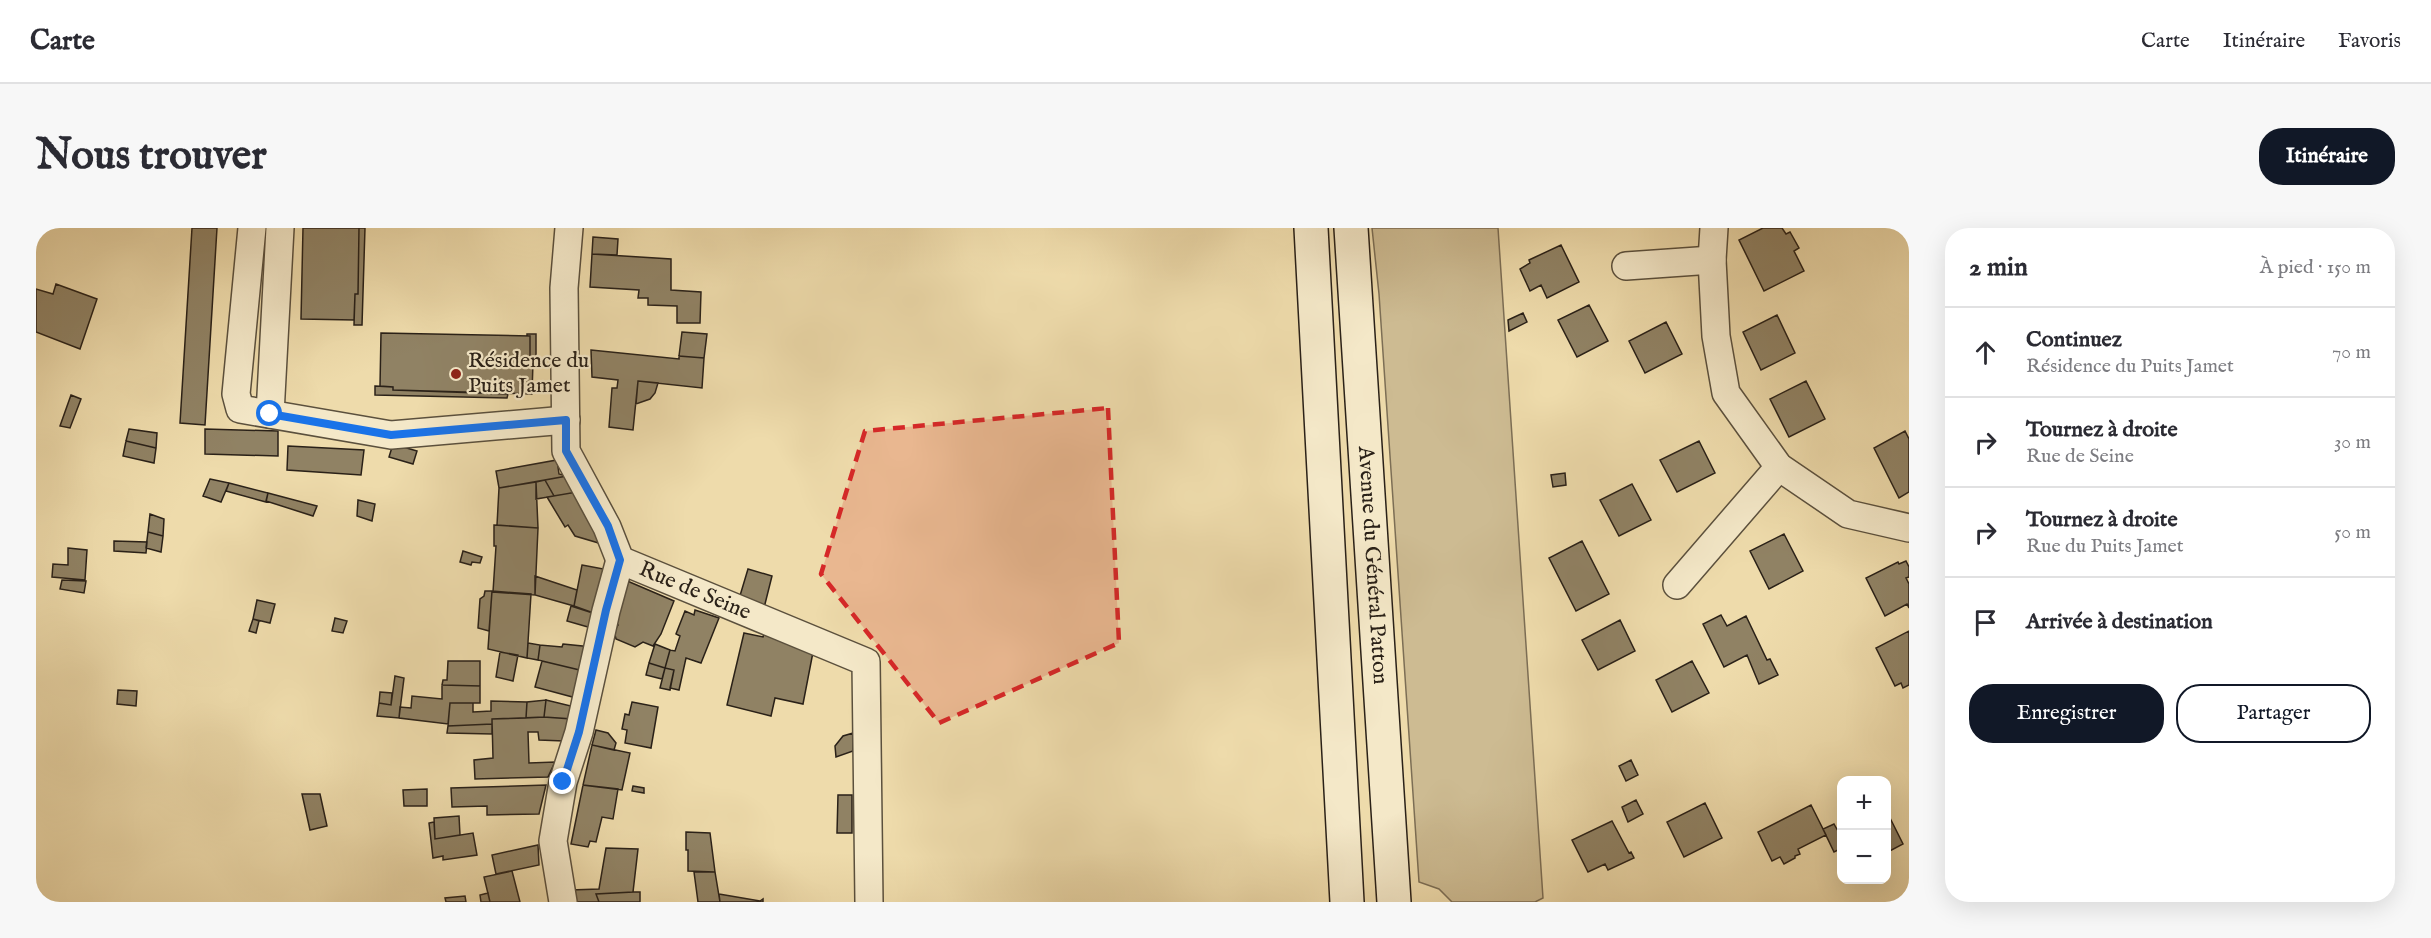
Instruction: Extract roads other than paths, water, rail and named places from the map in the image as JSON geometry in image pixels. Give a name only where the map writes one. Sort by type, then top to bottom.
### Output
[{"type":"main road","name":"Avenue du Général Patton","points":[[1311,228],[1347,902]]},
{"type":"main road","name":"Avenue du Général Patton","points":[[1351,228],[1394,902]]},
{"type":"street","points":[[252,228],[236,394],[240,409],[391,435],[566,420]]},
{"type":"street","points":[[270,414],[280,228]]},
{"type":"street","name":"Rue de Seine","points":[[569,228],[564,288],[566,451],[608,526],[620,560],[867,662],[869,902]]},
{"type":"street","points":[[1714,228],[1712,260],[1716,336],[1726,393],[1779,467],[1848,514],[1909,528]]},
{"type":"street","points":[[1626,266],[1712,260]]},
{"type":"street","points":[[1677,585],[1779,467]]},
{"type":"street","points":[[563,902],[553,841],[563,782],[579,732],[606,610],[620,560]]},
{"type":"place","name":"Résidence du Puits Jamet","points":[[456,374]]}]
